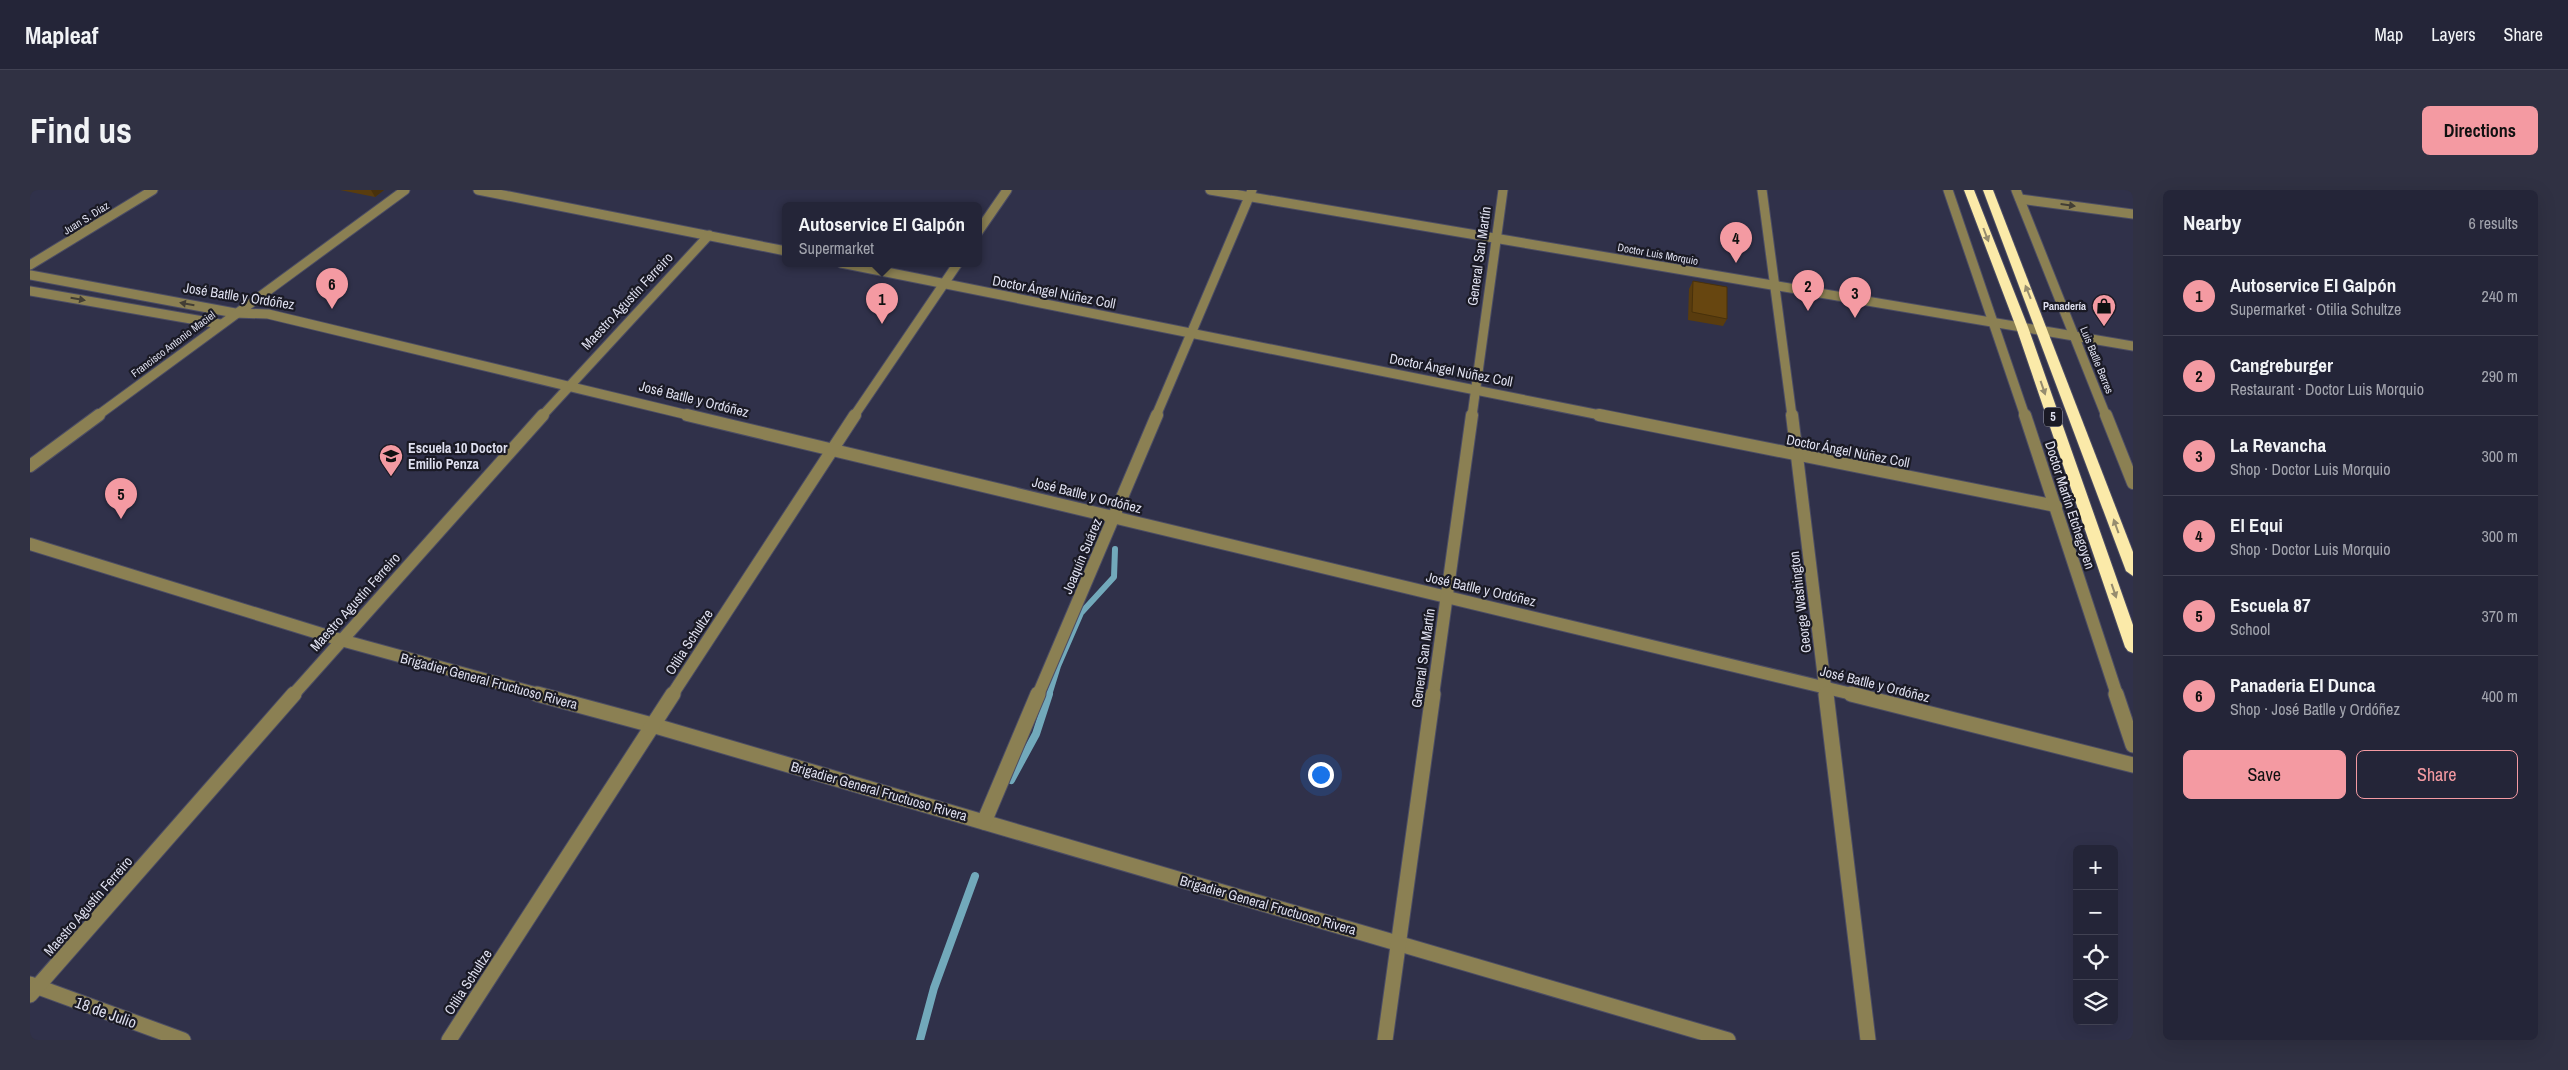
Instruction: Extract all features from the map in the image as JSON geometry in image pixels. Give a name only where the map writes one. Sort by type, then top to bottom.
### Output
[{"type":"highway","name":"5","points":[[1969,190],[2022,327],[2133,647]]},
{"type":"highway","name":"5","points":[[1988,190],[2043,330],[2133,572]]},
{"type":"street","name":"Juan S. Díaz","points":[[30,266],[153,190]]},
{"type":"street","name":"Francisco Antonio Maciel","points":[[30,466],[235,312],[406,190]]},
{"type":"street","points":[[478,190],[782,250]]},
{"type":"street","points":[[982,226],[1006,190]]},
{"type":"street","name":"Doctor Luis Morquio","points":[[1210,190],[1250,194],[1496,240],[2133,346]]},
{"type":"street","name":"General San Martín","points":[[1385,1040],[1503,190]]},
{"type":"street","name":"George Washington","points":[[1762,190],[1776,286],[1868,1040]]},
{"type":"street","name":"Doctor Martín Etchegoyen","points":[[1948,190],[2056,506],[2133,745]]},
{"type":"street","name":"Joaquín Suárez","points":[[984,822],[1115,518],[1250,194]]},
{"type":"street","points":[[2018,194],[2133,214]]},
{"type":"street","name":"Luis Batlle Berres","points":[[2018,194],[2133,484]]},
{"type":"street","name":"Maestro Agustín Ferreiro","points":[[33,988],[570,384],[709,235]]},
{"type":"street","name":"Doctor Ángel Núñez Coll","points":[[860,267],[2056,506]]},
{"type":"street","name":"Otilia Schultze","points":[[448,1040],[832,448],[955,267]]},
{"type":"street","name":"José Batlle y Ordóñez","points":[[30,275],[235,312],[268,314],[570,384],[1115,518],[1825,687],[2133,765]]},
{"type":"street","points":[[30,291],[220,324]]},
{"type":"street","name":"Brigadier General Fructuoso Rivera","points":[[30,544],[342,640],[652,725],[1728,1040]]},
{"type":"street","name":"18 de Julio","points":[[33,988],[183,1040]]},
{"type":"building","points":[[1693,281],[1727,287],[1727,319],[1692,312]]},
{"type":"waterway","points":[[1049,695],[1058,666],[1081,613],[1114,577],[1115,549]]},
{"type":"waterway","points":[[1011,780],[1036,734],[1049,694]]},
{"type":"waterway","points":[[920,1040],[934,988],[975,876]]},
{"type":"place","name":"El Equi","points":[[1736,263]]},
{"type":"place","name":"Panaderia El Dunca","points":[[332,309]]},
{"type":"place","name":"Cangreburger","points":[[1808,311]]},
{"type":"place","name":"La Revancha","points":[[1855,318]]},
{"type":"place","name":"Autoservice El Galpón","points":[[882,324]]},
{"type":"place","name":"Panadería","points":[[2104,327]]},
{"type":"place","name":"Escuela 10 Doctor Emilio Penza","points":[[391,477]]},
{"type":"place","name":"Escuela 87","points":[[121,519]]}]
